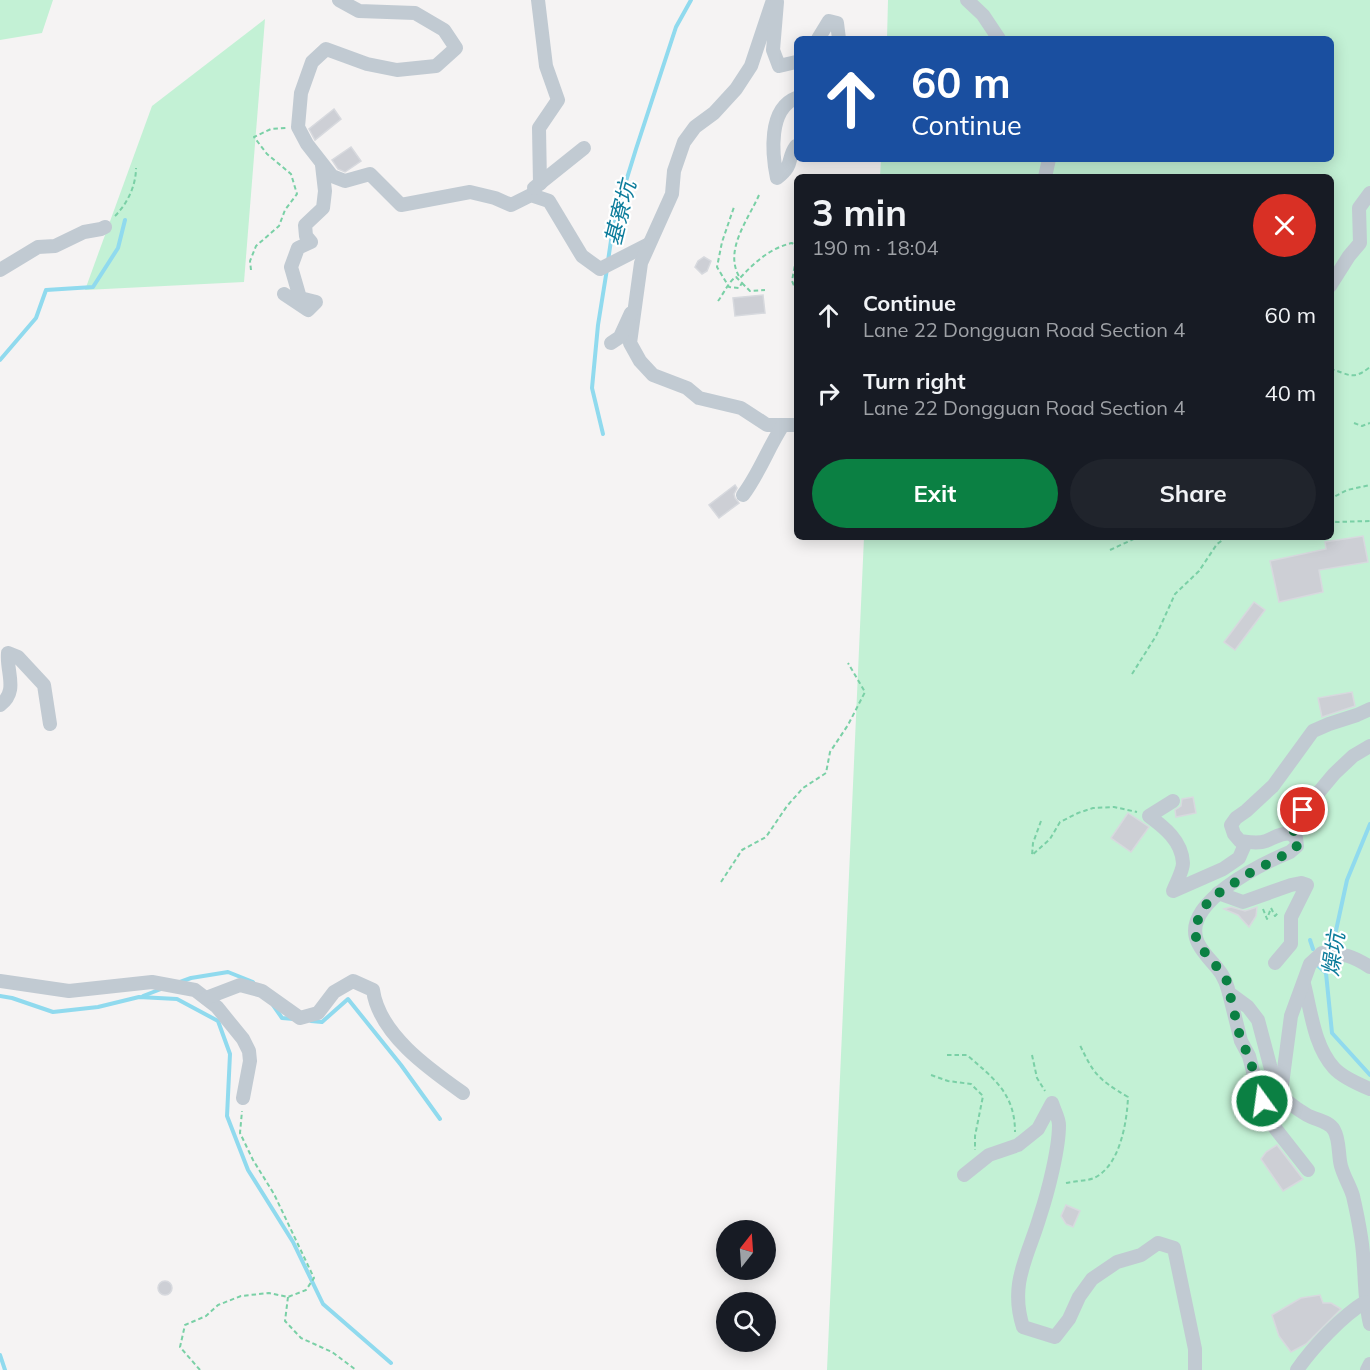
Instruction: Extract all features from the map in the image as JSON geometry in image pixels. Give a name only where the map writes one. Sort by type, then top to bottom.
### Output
[{"type":"street","points":[[339,0],[359,11],[415,13],[444,30],[456,48],[436,66],[397,70],[367,64],[326,49],[312,62],[301,93],[298,127],[332,177],[345,181],[370,174],[401,205],[470,192],[495,198],[511,205],[531,195],[549,201],[582,256],[600,269],[649,244]]},
{"type":"street","points":[[538,0],[546,66],[558,100],[539,128],[540,184]]},
{"type":"street","points":[[776,0],[773,50],[779,66],[794,62]]},
{"type":"street","points":[[776,0],[751,66],[736,89],[714,113],[695,128],[684,142],[674,171],[672,194],[641,263],[630,343],[640,361],[653,375],[687,388],[699,398],[741,408],[767,425],[790,425]]},
{"type":"street","points":[[967,0],[983,15],[997,36]]},
{"type":"street","points":[[820,36],[829,21],[837,23],[839,36]]},
{"type":"street","points":[[794,99],[789,101],[774,126],[773,159],[777,178],[788,170],[794,149]]},
{"type":"street","points":[[518,201],[584,148]]},
{"type":"street","points":[[284,294],[308,310],[316,302],[300,298],[291,267],[298,248],[311,242],[306,236],[305,225],[323,208],[325,191],[322,164]]},
{"type":"street","points":[[1334,280],[1360,243],[1359,208],[1370,193]]},
{"type":"street","points":[[0,270],[38,247],[55,246],[84,232],[105,227]]},
{"type":"street","points":[[611,343],[620,337],[636,307]]},
{"type":"street","points":[[743,495],[756,478],[773,441],[790,425]]},
{"type":"street","points":[[0,705],[7,700],[12,683],[7,666],[8,653],[18,657],[44,685],[50,724]]},
{"type":"street","points":[[1308,1170],[1264,1114],[1249,1056],[1241,1041],[1226,978],[1198,944],[1194,930],[1201,912],[1211,898],[1297,846],[1296,838],[1290,833],[1276,834],[1265,842],[1240,841],[1231,825],[1236,818],[1273,786],[1312,731],[1370,709]]},
{"type":"street","points":[[1292,835],[1303,810],[1334,774],[1353,756],[1370,746]]},
{"type":"street","points":[[1173,801],[1149,816],[1166,828],[1178,846],[1183,864],[1173,891],[1223,869],[1239,858],[1246,842]]},
{"type":"street","points":[[1218,893],[1243,902],[1291,885],[1301,883],[1307,885],[1291,917],[1291,944],[1275,963]]},
{"type":"street","points":[[1281,1097],[1292,1016],[1310,964],[1322,953],[1353,956],[1370,967]]},
{"type":"street","points":[[0,981],[69,991],[152,982],[195,990],[217,1006],[243,1039],[249,1051],[250,1061],[243,1098]]},
{"type":"street","points":[[206,998],[240,985],[262,991],[300,1018],[318,1013],[334,992],[353,981],[373,990],[375,1005],[415,1058],[463,1093]]},
{"type":"street","points":[[1304,984],[1312,1022],[1320,1045],[1334,1068],[1356,1083],[1370,1089]]},
{"type":"street","points":[[1229,993],[1248,1006],[1258,1020],[1276,1088],[1281,1097],[1308,1116],[1320,1119],[1333,1128],[1337,1138],[1338,1155],[1344,1179],[1353,1198],[1361,1236],[1366,1282],[1365,1302],[1370,1324]]},
{"type":"street","points":[[964,1175],[989,1155],[1018,1145],[1038,1129],[1052,1103]]},
{"type":"street","points":[[1052,1103],[1059,1123],[1052,1171],[1041,1215],[1018,1283],[1017,1309],[1023,1327],[1055,1337],[1069,1319],[1079,1297],[1092,1279],[1117,1262],[1141,1255],[1158,1243],[1174,1248],[1195,1349],[1195,1370]]},
{"type":"street","points":[[1297,1370],[1309,1352],[1341,1321],[1365,1302]]},
{"type":"street","points":[[1367,1370],[1370,1364]]},
{"type":"path","points":[[251,270],[250,261],[256,246],[279,226],[285,210],[297,194],[291,174],[267,154],[254,137],[271,129],[298,127]]},
{"type":"path","points":[[105,227],[119,212],[129,195],[136,181],[136,168]]},
{"type":"path","points":[[759,195],[744,229],[737,238],[735,271],[750,291],[765,290]]},
{"type":"path","points":[[729,287],[717,267],[720,248],[734,207]]},
{"type":"path","points":[[718,301],[729,287],[731,280],[736,277],[740,278],[756,260],[779,246],[794,244]]},
{"type":"path","points":[[794,270],[792,281],[794,286]]},
{"type":"path","points":[[729,287],[739,288],[742,283]]},
{"type":"path","points":[[1334,371],[1347,376],[1362,374],[1370,367]]},
{"type":"path","points":[[1354,423],[1362,426],[1370,423]]},
{"type":"path","points":[[1334,496],[1347,490],[1370,485]]},
{"type":"path","points":[[1334,520],[1336,522],[1370,520]]},
{"type":"path","points":[[1110,550],[1132,540]]},
{"type":"path","points":[[1132,674],[1156,636],[1175,594],[1199,571],[1217,544],[1223,540]]},
{"type":"path","points":[[721,882],[742,850],[766,837],[787,806],[803,788],[826,773],[830,752],[848,725],[865,692],[848,663]]},
{"type":"path","points":[[1041,821],[1033,843],[1032,855],[1050,840],[1060,822],[1093,808],[1114,807],[1149,816]]},
{"type":"path","points":[[1248,900],[1263,903],[1267,919],[1271,908],[1275,916],[1285,905]]},
{"type":"path","points":[[1066,1183],[1094,1178],[1108,1168],[1119,1147],[1127,1118],[1128,1097],[1102,1081],[1090,1067],[1079,1043]]},
{"type":"path","points":[[1032,1054],[1037,1078],[1052,1103]]},
{"type":"path","points":[[947,1055],[967,1055],[994,1079],[1008,1099],[1014,1113],[1012,1147]]},
{"type":"path","points":[[931,1075],[948,1081],[971,1084],[983,1096],[975,1136],[975,1154]]},
{"type":"path","points":[[200,1370],[180,1347],[185,1325],[206,1316],[218,1305],[241,1296],[268,1293],[288,1297],[306,1290],[315,1278],[274,1194],[240,1133],[243,1098]]},
{"type":"path","points":[[288,1297],[285,1321],[302,1338],[332,1352],[356,1370]]},
{"type":"green space","points":[[0,0],[53,0],[42,33],[0,40]]},
{"type":"green space","points":[[888,0],[1370,0],[1370,1370],[827,1370],[864,540],[1334,540],[1334,174],[880,174],[881,162],[1334,162],[1334,36],[887,36]]},
{"type":"green space","points":[[265,19],[244,282],[85,290],[152,106]]},
{"type":"building","points":[[334,109],[341,119],[315,140],[309,129]]},
{"type":"building","points":[[351,147],[361,161],[345,172],[338,169],[332,160]]},
{"type":"building","points":[[704,257],[711,261],[707,271],[702,274],[695,267]]},
{"type":"building","points":[[763,295],[765,313],[735,316],[733,298]]},
{"type":"building","points":[[735,485],[737,488],[734,494],[739,503],[719,518],[709,505]]},
{"type":"building","points":[[1363,536],[1368,562],[1319,570],[1323,592],[1279,602],[1270,561],[1326,549],[1325,542]]},
{"type":"building","points":[[1254,602],[1265,610],[1235,650],[1224,642]]},
{"type":"building","points":[[1352,692],[1355,706],[1322,717],[1318,698]]},
{"type":"building","points":[[1193,797],[1196,813],[1176,817],[1175,810],[1181,806],[1182,799]]},
{"type":"building","points":[[1128,813],[1149,827],[1131,852],[1111,838]]},
{"type":"building","points":[[1231,907],[1245,911],[1257,907],[1256,916],[1249,927],[1238,915],[1224,909]]},
{"type":"building","points":[[1277,1145],[1303,1179],[1283,1191],[1261,1159],[1266,1152]]},
{"type":"building","points":[[1066,1205],[1080,1211],[1073,1227],[1066,1224],[1061,1216]]},
{"type":"building","points":[[165,1281],[170,1283],[172,1288],[170,1293],[165,1295],[160,1293],[158,1288],[160,1283]]},
{"type":"building","points":[[1320,1295],[1323,1303],[1331,1303],[1341,1309],[1306,1344],[1291,1352],[1279,1336],[1272,1315],[1301,1298]]},
{"type":"waterway","name":"基寮坑","points":[[608,261],[614,220],[636,149],[676,27],[691,0]]},
{"type":"waterway","points":[[0,360],[36,318],[46,290],[93,287],[118,248],[125,220]]},
{"type":"waterway","name":"基寮坑","points":[[603,434],[592,388],[598,325],[607,269]]},
{"type":"waterway","name":"燥坑","points":[[1332,949],[1347,880],[1370,824]]},
{"type":"waterway","points":[[1310,940],[1313,949]]},
{"type":"waterway","name":"燥坑","points":[[1330,957],[1326,973],[1332,1033],[1370,1075]]},
{"type":"waterway","points":[[1316,964],[1326,973]]},
{"type":"waterway","points":[[180,982],[228,972],[253,982]]},
{"type":"waterway","points":[[143,996],[161,989]]},
{"type":"waterway","points":[[0,996],[53,1012],[98,1007],[139,997],[177,999],[218,1021],[230,1054],[227,1116],[248,1170],[293,1242],[323,1304],[391,1363]]},
{"type":"waterway","points":[[311,1021],[322,1022],[348,999],[401,1065],[440,1119]]},
{"type":"waterway","points":[[273,1005],[282,1018],[294,1019]]},
{"type":"waterway","points":[[0,1355],[5,1370]]},
{"type":"route","points":[[1262,1101],[1249,1056],[1241,1041],[1226,978],[1198,944],[1194,930],[1201,912],[1211,898],[1297,846],[1296,838],[1292,835],[1303,810]]}]
